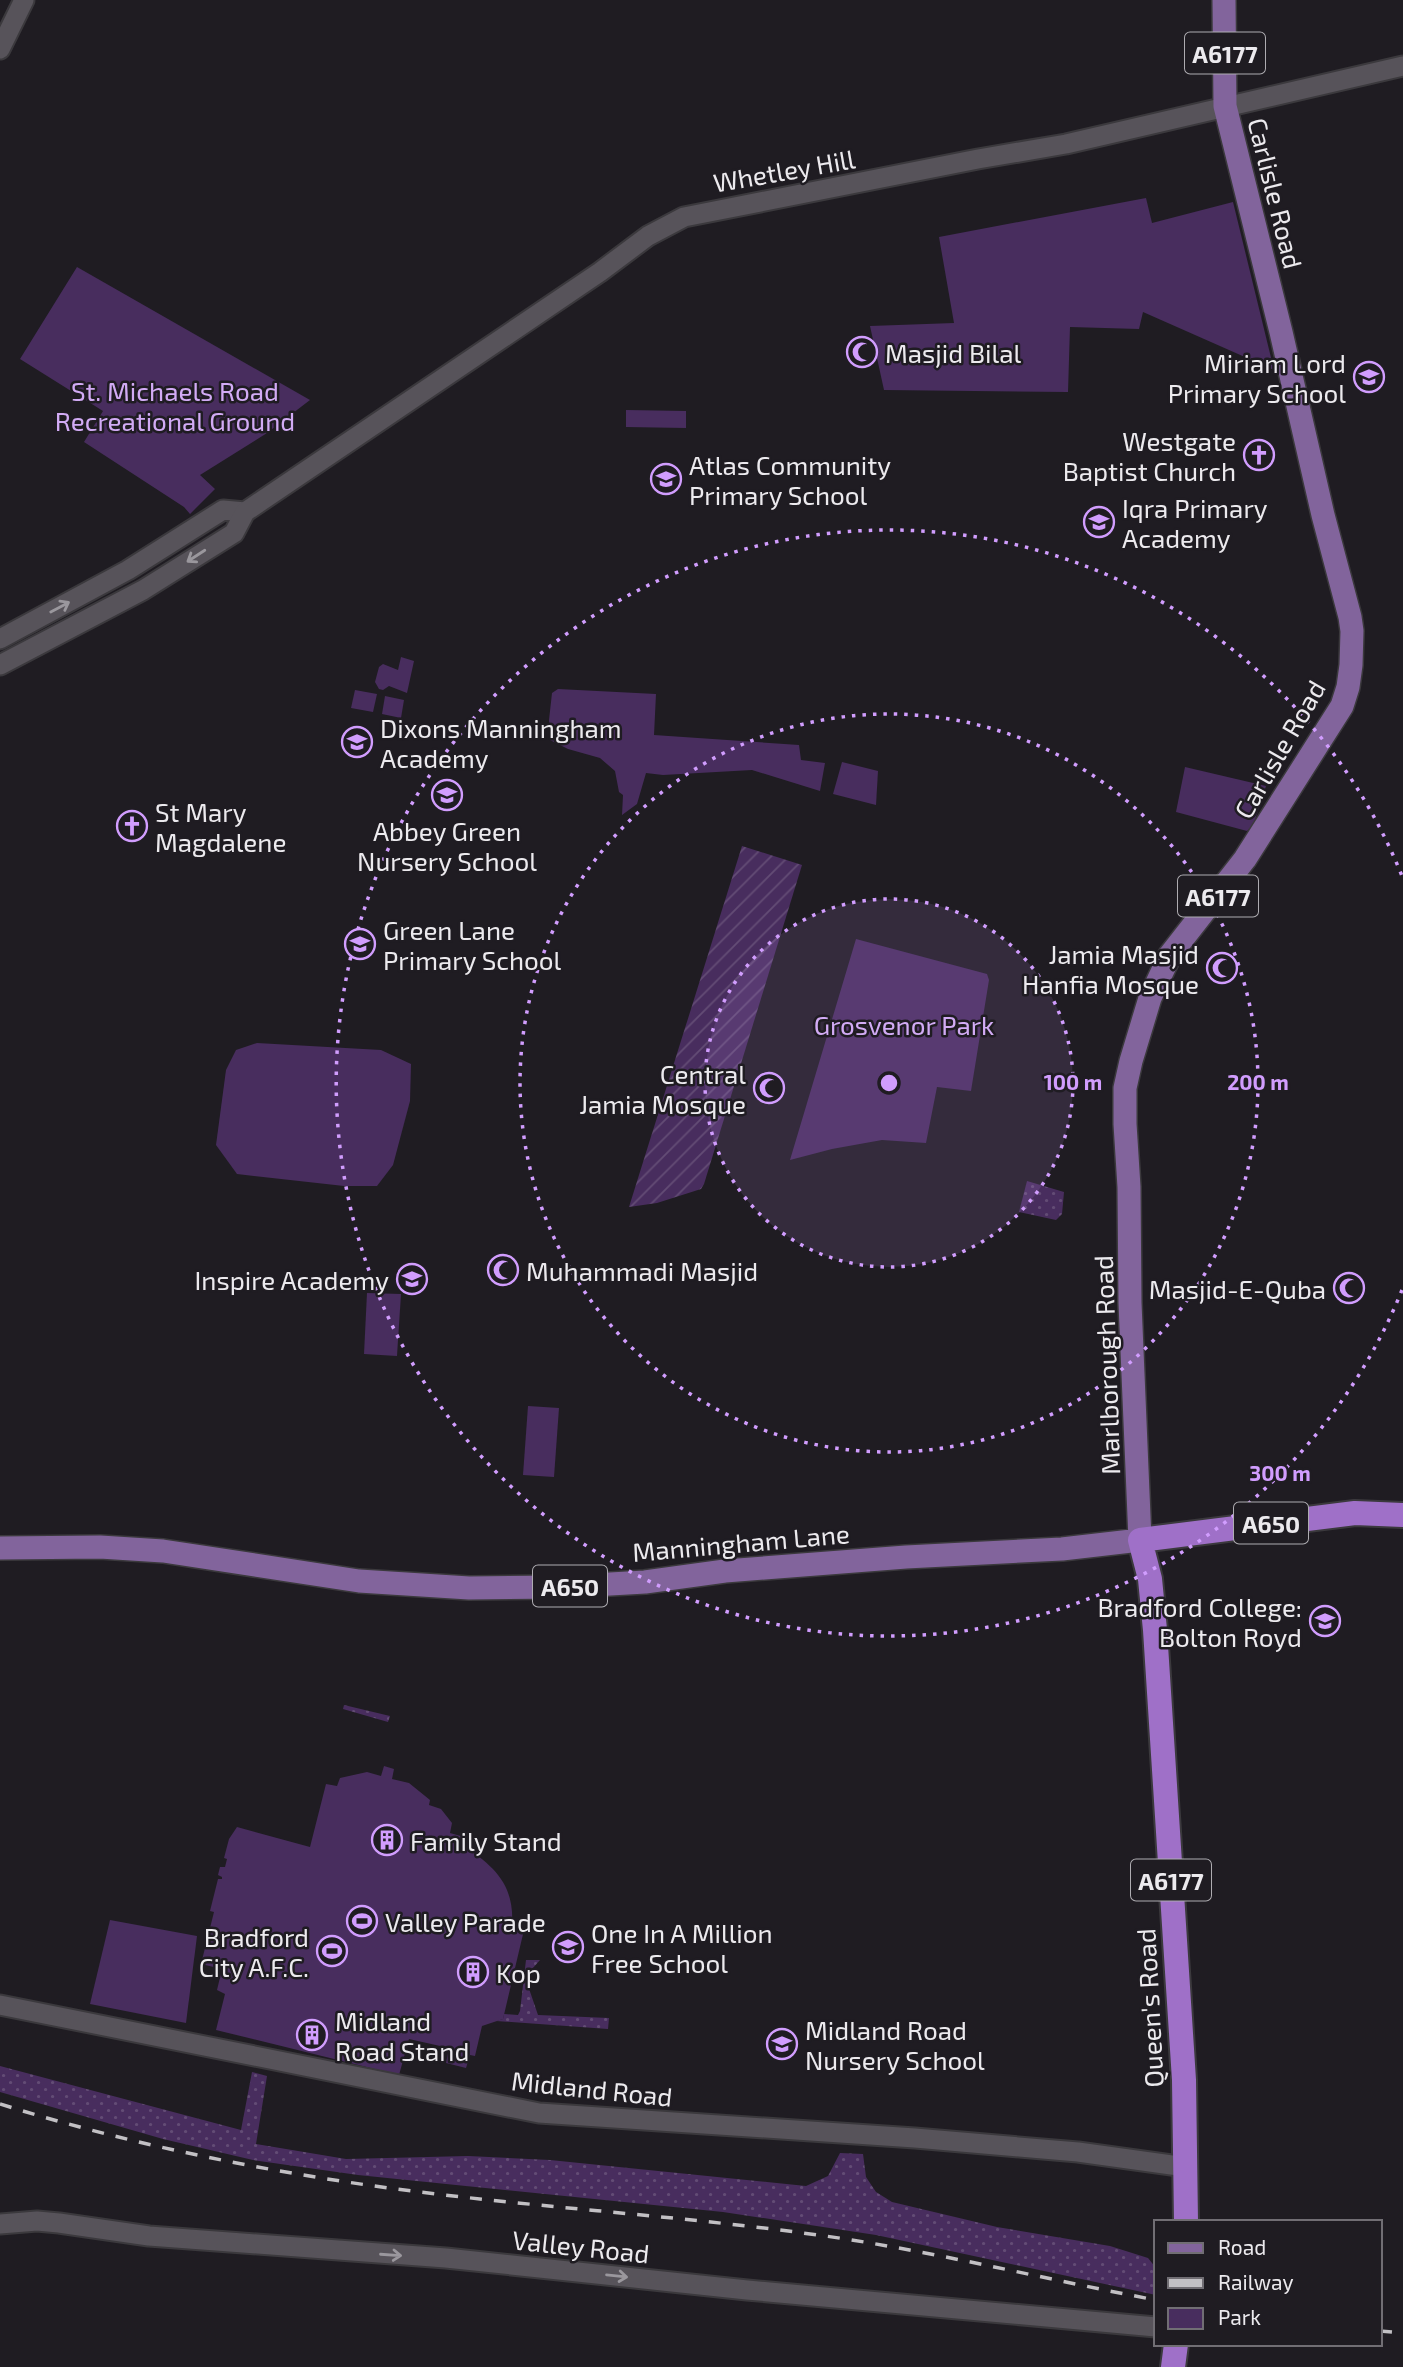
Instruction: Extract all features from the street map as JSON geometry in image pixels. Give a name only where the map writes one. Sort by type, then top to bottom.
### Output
[{"type":"highway","name":"Manningham Lane","points":[[1140,1540],[1355,1513],[1403,1515]]},
{"type":"highway","name":"Queen's Road","points":[[1140,1540],[1150,1579],[1155,1630],[1184,2080],[1186,2220]]},
{"type":"highway","points":[[1173,2367],[1176,2346]]},
{"type":"main road","name":"A6177","points":[[1224,0],[1225,106]]},
{"type":"main road","name":"Carlisle Road","points":[[1129,1187],[1125,1088],[1138,1036],[1158,976],[1170,955],[1245,859],[1342,706],[1351,665],[1350,618],[1225,106]]},
{"type":"main road","name":"Marlborough Road","points":[[1129,1187],[1130,1303],[1140,1540]]},
{"type":"main road","name":"Manningham Lane","points":[[0,1548],[100,1547],[163,1551],[359,1581],[469,1588],[645,1582],[725,1571],[906,1557],[1062,1549],[1140,1540]]},
{"type":"street","points":[[0,49],[24,0]]},
{"type":"street","name":"Whetley Hill","points":[[245,512],[600,272],[648,236],[684,217],[1066,144],[1225,106],[1401,73]]},
{"type":"street","points":[[0,639],[128,570],[223,510],[245,512],[234,533],[143,590],[0,665]]},
{"type":"street","name":"Midland Road","points":[[0,2005],[539,2113],[915,2138],[1077,2152],[1186,2167]]},
{"type":"street","name":"Valley Road","points":[[0,2224],[59,2222],[149,2235],[446,2258],[747,2290],[1154,2327]]},
{"type":"green space","points":[[1146,198],[1152,223],[1233,202],[1274,370],[1143,312],[1139,329],[1070,327],[1068,392],[884,390],[870,326],[954,323],[939,237]]},
{"type":"green space","name":"St. Michaels Road Recreational Ground","points":[[77,267],[310,400],[267,433],[200,475],[215,489],[190,514],[184,507],[84,442],[103,411],[20,359]]},
{"type":"green space","points":[[626,410],[686,411],[686,428],[626,427]]},
{"type":"green space","points":[[401,657],[414,661],[407,693],[389,686],[383,690],[379,689],[375,682],[379,667],[383,664],[398,670]]},
{"type":"green space","points":[[558,689],[656,694],[654,735],[799,745],[801,760],[825,763],[820,791],[752,770],[663,775],[646,773],[637,804],[622,815],[623,795],[619,792],[615,771],[600,758],[568,749],[550,740],[552,693]]},
{"type":"green space","points":[[355,690],[377,694],[373,712],[351,708]]},
{"type":"green space","points":[[385,696],[404,700],[401,718],[382,714]]},
{"type":"green space","points":[[842,762],[878,771],[876,805],[833,794]]},
{"type":"green space","points":[[1185,767],[1266,786],[1253,826],[1247,831],[1176,812]]},
{"type":"green space","points":[[742,846],[802,865],[704,1184],[701,1189],[657,1203],[629,1207]]},
{"type":"green space","name":"Grosvenor Park","points":[[856,939],[987,974],[989,980],[971,1091],[937,1087],[926,1143],[882,1140],[790,1160]]},
{"type":"green space","points":[[257,1043],[381,1050],[411,1064],[410,1101],[393,1165],[377,1186],[344,1186],[237,1174],[216,1145],[226,1070],[236,1050]]},
{"type":"green space","points":[[1027,1181],[1064,1192],[1062,1214],[1056,1220],[1019,1212]]},
{"type":"green space","points":[[367,1293],[401,1294],[397,1356],[364,1354]]},
{"type":"green space","points":[[528,1406],[559,1408],[554,1477],[523,1475]]},
{"type":"green space","points":[[344,1705],[390,1716],[388,1722],[343,1709]]},
{"type":"green space","name":"Valley Parade","points":[[384,1766],[394,1769],[392,1779],[409,1783],[430,1800],[429,1805],[441,1809],[452,1823],[450,1833],[464,1837],[462,1844],[493,1869],[506,1887],[510,1899],[512,1927],[524,1930],[503,2019],[482,2026],[475,2056],[470,2055],[466,2068],[446,2063],[449,2048],[409,2039],[399,2075],[216,2030],[225,1994],[217,1990],[222,1969],[201,1964],[214,1912],[210,1911],[218,1879],[222,1879],[218,1875],[220,1867],[225,1867],[227,1859],[224,1858],[229,1839],[237,1827],[310,1847],[326,1784],[337,1786],[340,1778],[367,1772],[381,1776]]},
{"type":"green space","points":[[110,1920],[197,1936],[186,2023],[90,2004]]},
{"type":"green space","points":[[526,1960],[540,1960],[525,1977],[538,2015],[609,2018],[608,2029],[496,2021],[503,2019],[504,2014],[518,2015],[520,2011]]},
{"type":"green space","points":[[0,2066],[241,2130],[252,2072],[267,2076],[256,2144],[346,2159],[468,2156],[550,2160],[806,2186],[828,2176],[840,2153],[863,2154],[866,2177],[876,2192],[892,2202],[997,2227],[1110,2246],[1148,2258],[1154,2266],[1154,2295],[876,2235],[723,2212],[358,2175],[253,2160],[163,2139],[0,2092]]},
{"type":"railway","points":[[0,2104],[139,2142],[280,2171],[428,2193],[749,2226],[847,2239],[1154,2300]]},
{"type":"railway","points":[[1382,2331],[1403,2333]]},
{"type":"place","name":"Masjid Bilal","points":[[862,352]]},
{"type":"place","name":"Miriam Lord Primary School","points":[[1369,377]]},
{"type":"place","name":"Westgate Baptist Church","points":[[1259,455]]},
{"type":"place","name":"Atlas Community Primary School","points":[[666,479]]},
{"type":"place","name":"Iqra Primary Academy","points":[[1099,522]]},
{"type":"place","name":"Dixons Manningham Academy","points":[[357,742]]},
{"type":"place","name":"Abbey Green Nursery School","points":[[447,795]]},
{"type":"place","name":"St Mary Magdalene","points":[[132,826]]},
{"type":"place","name":"Green Lane Primary School","points":[[360,944]]},
{"type":"place","name":"Jamia Masjid Hanfia Mosque","points":[[1222,968]]},
{"type":"place","name":"Central Jamia Mosque","points":[[769,1088]]},
{"type":"place","name":"Muhammadi Masjid","points":[[503,1270]]},
{"type":"place","name":"Inspire Academy","points":[[412,1279]]},
{"type":"place","name":"Masjid-E-Quba","points":[[1349,1288]]},
{"type":"place","name":"Bradford College: Bolton Royd","points":[[1325,1621]]},
{"type":"place","name":"Family Stand","points":[[387,1840]]},
{"type":"place","name":"Valley Parade","points":[[362,1921]]},
{"type":"place","name":"One In A Million Free School","points":[[568,1947]]},
{"type":"place","name":"Bradford City A.F.C.","points":[[332,1951]]},
{"type":"place","name":"Kop","points":[[473,1972]]},
{"type":"place","name":"Midland Road Stand","points":[[312,2035]]},
{"type":"place","name":"Midland Road Nursery School","points":[[782,2044]]}]
